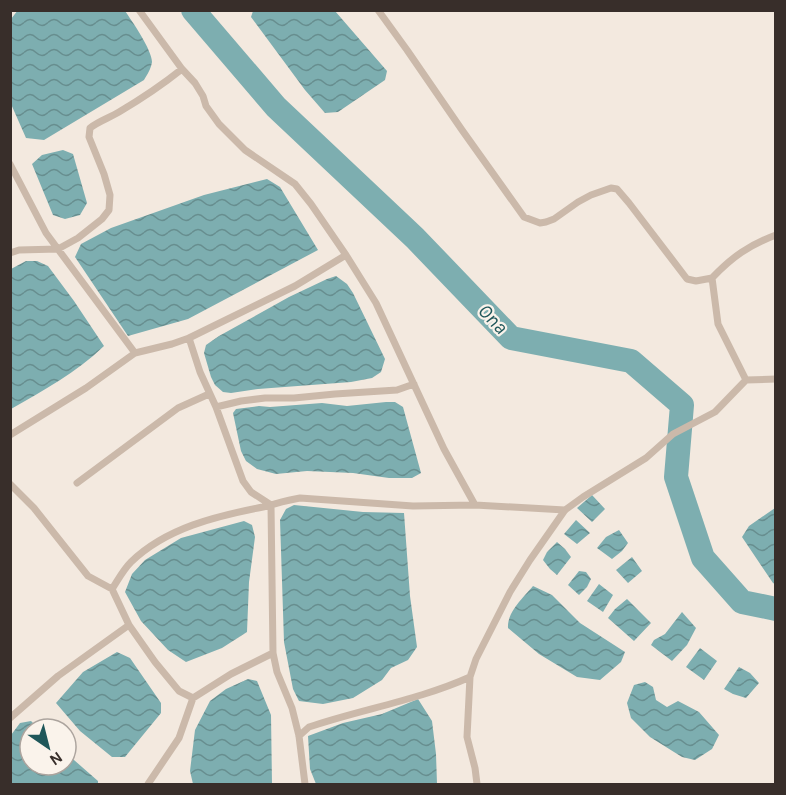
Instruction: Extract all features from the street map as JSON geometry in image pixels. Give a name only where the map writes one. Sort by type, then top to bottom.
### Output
[{"type":"lane","points":[[139,10],[195,83],[206,106],[219,124],[245,150],[295,184],[346,255],[376,303],[444,449],[475,505]]},
{"type":"lane","points":[[378,10],[524,217],[540,223],[546,222],[591,195],[611,188],[617,189],[687,279],[696,281],[712,278],[728,261],[741,252],[759,241],[776,235]]},
{"type":"lane","points":[[10,253],[19,250],[58,249],[78,238],[102,219],[109,210],[110,195],[89,137],[90,129],[96,123],[116,114],[163,84],[182,69]]},
{"type":"lane","points":[[10,164],[46,233],[135,353]]},
{"type":"lane","points":[[10,435],[86,388],[135,353],[189,338],[295,286],[346,255]]},
{"type":"lane","points":[[712,278],[718,324],[746,380]]},
{"type":"lane","points":[[189,338],[243,481],[251,492],[271,505]]},
{"type":"lane","points":[[477,784],[476,768],[467,737],[470,676],[476,659],[510,592],[565,510],[646,458],[673,434],[715,411],[746,380],[776,379]]},
{"type":"lane","points":[[216,407],[265,398],[397,390],[414,384]]},
{"type":"lane","points":[[77,483],[178,408],[209,394]]},
{"type":"lane","points":[[11,485],[34,508],[88,576],[112,589],[129,625],[174,686],[184,695],[193,698]]},
{"type":"lane","points":[[112,589],[131,562],[178,530],[208,519],[285,500],[300,498],[413,506],[475,505],[565,510]]},
{"type":"lane","points":[[271,505],[273,653],[277,672],[292,708],[299,736],[305,784]]},
{"type":"lane","points":[[10,718],[58,676],[129,625]]},
{"type":"lane","points":[[148,784],[179,738],[193,698],[231,674],[273,653]]},
{"type":"lane","points":[[299,736],[309,727],[317,724],[424,693],[470,676]]},
{"type":"water","points":[[18,10],[125,11],[149,50],[152,62],[150,69],[144,80],[44,140],[26,138],[11,104],[11,19]]},
{"type":"water","points":[[253,11],[335,11],[387,71],[385,80],[338,112],[325,113],[251,17]]},
{"type":"water","points":[[63,150],[73,154],[87,203],[80,215],[65,219],[53,215],[32,164],[42,155]]},
{"type":"water","points":[[267,179],[280,187],[318,250],[188,319],[128,336],[75,257],[81,244],[111,228],[204,195]]},
{"type":"water","points":[[26,261],[37,261],[48,266],[104,346],[71,373],[11,409],[11,269]]},
{"type":"water","points":[[336,276],[347,284],[353,293],[385,359],[381,372],[372,378],[351,382],[231,393],[223,392],[215,385],[204,353],[206,345],[289,297]]},
{"type":"water","points":[[395,402],[403,407],[421,473],[412,478],[307,471],[276,474],[257,469],[246,461],[241,451],[233,413],[236,409],[259,406],[322,403],[347,406]]},
{"type":"water","points":[[592,495],[605,509],[592,522],[577,508]]},
{"type":"water","points":[[294,505],[363,512],[404,513],[410,596],[417,647],[408,660],[391,668],[382,680],[353,698],[323,704],[299,701],[293,689],[284,642],[280,520],[286,509]]},
{"type":"water","points":[[775,508],[775,584],[742,537],[749,526]]},
{"type":"water","points":[[576,520],[590,533],[577,544],[564,534]]},
{"type":"water","points":[[244,521],[252,525],[255,537],[249,582],[247,632],[222,648],[186,662],[168,650],[141,621],[125,592],[132,574],[145,560],[181,538]]},
{"type":"water","points":[[619,530],[628,543],[612,559],[597,548],[606,537]]},
{"type":"water","points":[[557,542],[571,557],[557,575],[543,560]]},
{"type":"water","points":[[632,557],[642,571],[628,583],[616,570]]},
{"type":"water","points":[[579,571],[586,572],[591,579],[579,595],[568,585]]},
{"type":"water","points":[[599,584],[613,595],[603,612],[587,601]]},
{"type":"water","points":[[533,586],[552,595],[580,623],[625,652],[621,662],[600,680],[577,677],[539,654],[508,628],[510,616]]},
{"type":"water","points":[[627,599],[651,623],[634,641],[608,618]]},
{"type":"water","points":[[682,612],[696,628],[687,645],[672,661],[651,645],[654,640],[665,634]]},
{"type":"water","points":[[700,648],[717,661],[704,680],[686,667]]},
{"type":"water","points":[[117,652],[130,658],[161,703],[161,713],[125,757],[112,757],[78,729],[78,717],[68,717],[56,703],[83,672]]},
{"type":"water","points":[[739,667],[750,673],[759,683],[746,698],[724,689]]},
{"type":"water","points":[[248,679],[257,681],[271,715],[272,784],[193,784],[190,771],[195,730],[210,701],[226,689]]},
{"type":"water","points":[[645,682],[653,687],[656,700],[667,707],[678,701],[699,712],[719,735],[712,749],[695,760],[682,757],[650,737],[631,718],[627,703],[634,685]]},
{"type":"water","points":[[418,699],[432,721],[437,784],[316,784],[310,769],[308,736],[343,723],[382,714]]},
{"type":"water","points":[[18,726],[18,777],[78,777],[78,764],[98,781],[98,784],[11,784],[11,735]]},
{"type":"waterway","name":"Ona","points":[[193,10],[276,107],[415,238],[511,338],[631,361],[682,405],[676,477],[703,558],[742,602],[776,609]]}]
